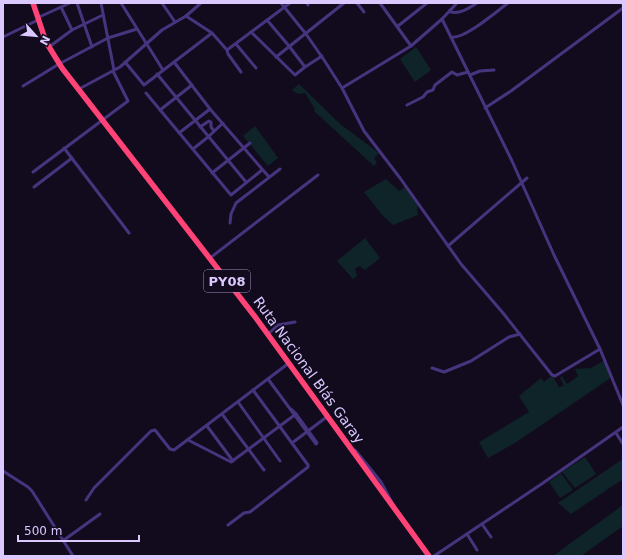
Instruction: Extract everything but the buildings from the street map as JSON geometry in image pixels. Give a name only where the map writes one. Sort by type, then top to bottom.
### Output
[{"type":"highway","name":"Ruta Nacional Blás Garay","points":[[33,3],[49,47],[59,64],[268,334],[429,556]]},
{"type":"street","points":[[3,37],[61,6],[70,3]]},
{"type":"street","points":[[77,3],[92,47]]},
{"type":"street","points":[[33,172],[128,101],[114,70],[101,3]]},
{"type":"street","points":[[121,3],[163,70]]},
{"type":"street","points":[[162,3],[175,22]]},
{"type":"street","points":[[79,89],[114,70],[201,3]]},
{"type":"street","points":[[281,3],[322,56],[342,88],[364,131],[400,178],[460,264],[554,376],[600,349]]},
{"type":"street","points":[[227,50],[290,3]]},
{"type":"street","points":[[276,57],[344,3]]},
{"type":"street","points":[[357,3],[364,12]]},
{"type":"street","points":[[380,3],[411,46]]},
{"type":"street","points":[[383,6],[387,3]]},
{"type":"street","points":[[398,26],[426,3]]},
{"type":"street","points":[[342,88],[411,46],[442,19],[457,3]]},
{"type":"street","points":[[450,10],[454,13],[465,11],[475,3]]},
{"type":"street","points":[[451,37],[454,38],[466,34],[508,3]]},
{"type":"street","points":[[485,108],[511,91],[623,5]]},
{"type":"street","points":[[61,6],[72,30]]},
{"type":"street","points":[[49,47],[72,30],[103,15]]},
{"type":"street","points":[[186,16],[212,32],[227,50],[228,54],[241,72]]},
{"type":"street","points":[[442,19],[512,161],[600,349],[623,405]]},
{"type":"street","points":[[267,20],[305,67]]},
{"type":"street","points":[[23,86],[59,64],[108,38],[137,29]]},
{"type":"street","points":[[125,62],[144,85],[212,32]]},
{"type":"street","points":[[251,32],[295,75],[322,56]]},
{"type":"street","points":[[236,44],[256,68]]},
{"type":"street","points":[[174,62],[210,109],[269,178]]},
{"type":"street","points":[[407,105],[422,97],[427,92],[433,90],[438,82],[452,72],[457,75],[494,70]]},
{"type":"street","points":[[157,74],[246,182]]},
{"type":"street","points":[[160,110],[192,85]]},
{"type":"street","points":[[146,93],[231,195],[262,170]]},
{"type":"street","points":[[179,133],[210,109]]},
{"type":"street","points":[[200,127],[209,120],[214,131]]},
{"type":"street","points":[[193,149],[222,123]]},
{"type":"street","points":[[212,173],[250,143]]},
{"type":"street","points":[[64,148],[129,233]]},
{"type":"street","points":[[34,187],[72,158]]},
{"type":"street","points":[[230,223],[231,214],[236,203],[280,169]]},
{"type":"street","points":[[210,258],[318,175]]},
{"type":"street","points":[[448,246],[527,178]]},
{"type":"street","points":[[268,334],[278,325],[295,322]]},
{"type":"street","points":[[432,368],[444,372],[471,361],[509,337],[520,334]]},
{"type":"street","points":[[86,500],[94,488],[151,431],[155,430],[172,450],[174,450],[289,363]]},
{"type":"street","points":[[268,379],[308,432]]},
{"type":"street","points":[[228,525],[244,513],[250,512],[308,467],[253,390]]},
{"type":"street","points":[[238,402],[280,461]]},
{"type":"street","points":[[222,414],[264,470]]},
{"type":"street","points":[[188,440],[229,462],[233,461],[295,414]]},
{"type":"street","points":[[293,444],[328,417]]},
{"type":"street","points":[[207,426],[233,461]]},
{"type":"street","points":[[434,556],[623,427]]},
{"type":"street","points":[[616,433],[623,444]]},
{"type":"street","points":[[3,471],[32,491],[73,556]]},
{"type":"street","points":[[64,540],[100,514]]},
{"type":"street","points":[[482,524],[491,537]]},
{"type":"street","points":[[467,534],[477,550]]},
{"type":"green space","points":[[416,47],[431,70],[415,82],[400,59]]},
{"type":"green space","points":[[299,84],[340,124],[379,153],[374,158],[377,163],[374,166],[314,111],[315,109],[305,93],[298,94],[292,90]]},
{"type":"green space","points":[[255,126],[278,158],[268,166],[243,136]]},
{"type":"green space","points":[[386,179],[399,191],[405,187],[417,204],[418,215],[393,225],[383,216],[364,192]]},
{"type":"green space","points":[[365,238],[380,258],[365,270],[359,266],[355,269],[357,276],[353,279],[337,261]]},
{"type":"green space","points":[[605,360],[612,377],[515,443],[488,458],[479,442],[529,412],[519,396],[541,378],[544,382],[550,377],[553,377],[559,387],[564,386],[560,378],[562,376],[567,384],[578,376],[575,369],[591,368]]},
{"type":"green space","points":[[585,457],[596,474],[575,488],[562,472]]},
{"type":"green space","points":[[623,459],[623,479],[571,514],[558,503]]},
{"type":"green space","points":[[561,473],[573,490],[560,498],[549,482]]},
{"type":"green space","points":[[623,505],[623,526],[581,556],[553,556]]}]
